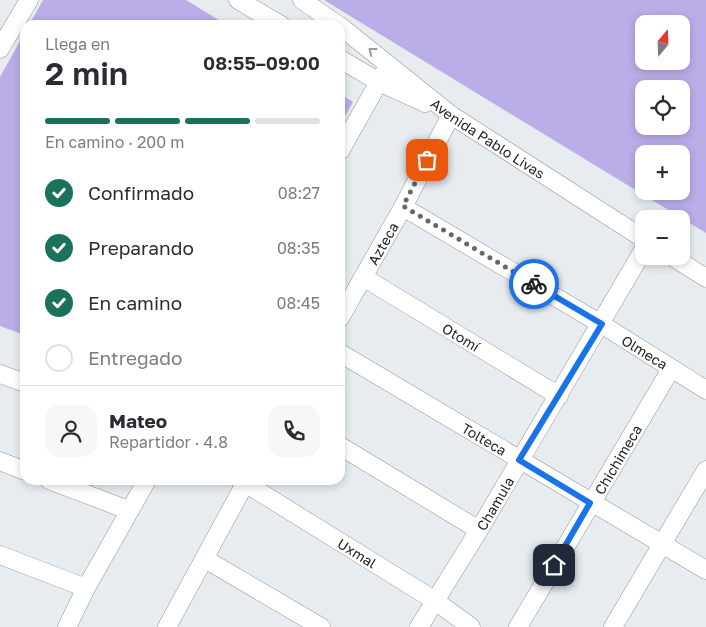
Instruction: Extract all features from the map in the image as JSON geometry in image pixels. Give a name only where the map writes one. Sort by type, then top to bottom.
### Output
[{"type":"street","points":[[0,49],[29,0]]},
{"type":"street","points":[[238,0],[272,20]]},
{"type":"street","name":"Avenida Pablo Livas","points":[[302,0],[330,20]]},
{"type":"street","name":"Avenida Pablo Livas","points":[[345,31],[451,114],[635,233]]},
{"type":"street","points":[[345,62],[379,82],[451,114]]},
{"type":"street","points":[[345,142],[389,65]]},
{"type":"street","name":"Azteca","points":[[345,309],[403,206],[451,114]]},
{"type":"street","name":"Olmeca","points":[[403,206],[602,324],[706,390]]},
{"type":"street","name":"Chamula","points":[[419,627],[479,530],[635,265]]},
{"type":"street","points":[[685,265],[706,278]]},
{"type":"street","name":"Otomí","points":[[363,277],[559,396]]},
{"type":"street","name":"Tolteca","points":[[345,356],[590,503],[706,570]]},
{"type":"street","name":"Chichimeca","points":[[518,627],[671,369]]},
{"type":"street","points":[[0,374],[20,381]]},
{"type":"street","points":[[345,449],[479,530]]},
{"type":"street","points":[[0,462],[20,469]]},
{"type":"street","points":[[613,627],[706,470]]},
{"type":"street","points":[[62,485],[128,510]]},
{"type":"street","points":[[67,627],[128,510],[144,485]]},
{"type":"street","points":[[172,625],[242,485]]},
{"type":"street","name":"Uxmal","points":[[250,485],[434,600],[471,627]]},
{"type":"street","points":[[0,556],[86,588]]},
{"type":"street","points":[[206,559],[321,627]]},
{"type":"shaded area","points":[[43,0],[186,0],[219,20],[32,20]]},
{"type":"shaded area","points":[[324,0],[706,0],[706,233],[690,223],[690,210],[668,210],[652,200],[690,200],[690,145],[635,145],[635,190]]},
{"type":"shaded area","points":[[20,41],[20,333],[0,326],[0,77]]},
{"type":"shaded area","points":[[345,97],[353,102],[345,116]]},
{"type":"way so far","points":[[427,160],[403,206],[534,284]]},
{"type":"route","points":[[534,284],[602,324],[519,460],[590,503],[554,565]]}]
